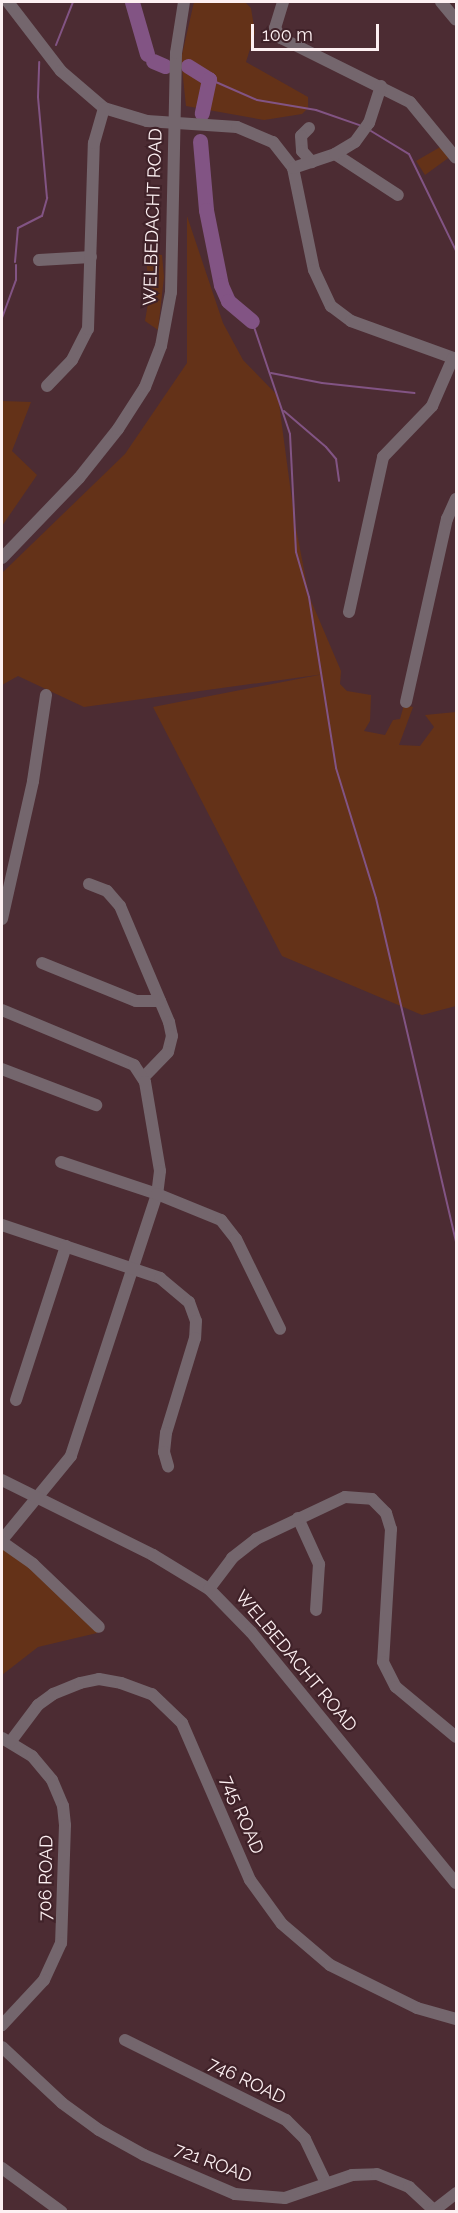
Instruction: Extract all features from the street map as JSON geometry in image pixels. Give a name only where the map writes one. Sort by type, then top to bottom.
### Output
[{"type":"street","points":[[8,2],[61,70],[104,108],[174,124],[220,125],[258,133],[273,142],[293,168],[314,270],[332,306],[351,321],[455,359],[432,406],[383,457],[353,575],[349,612]]},
{"type":"street","name":"WELBEDACHT ROAD","points":[[2,558],[79,478],[137,404],[153,371],[171,292],[176,53],[184,2]]},
{"type":"street","points":[[283,2],[275,26],[281,38],[308,55],[381,86],[415,106],[456,158]]},
{"type":"street","points":[[441,2],[456,20]]},
{"type":"street","points":[[293,168],[335,154],[366,130],[381,86]]},
{"type":"street","points":[[47,386],[72,360],[86,335],[94,143],[104,108]]},
{"type":"street","points":[[309,128],[301,136],[302,151],[312,162]]},
{"type":"street","points":[[335,154],[398,195]]},
{"type":"street","points":[[39,260],[91,257]]},
{"type":"street","points":[[406,702],[447,519],[456,499]]},
{"type":"street","points":[[2,920],[33,781],[46,695]]},
{"type":"street","points":[[88,884],[107,891],[120,906],[171,1029],[171,1044],[164,1060],[143,1078]]},
{"type":"street","points":[[42,963],[130,999],[160,1000]]},
{"type":"street","points":[[2,1010],[120,1056],[143,1078],[160,1163],[157,1194],[71,1456],[39,1499],[2,1541],[17,1550],[82,1607],[99,1627]]},
{"type":"street","points":[[2,1069],[96,1106]]},
{"type":"street","points":[[61,1162],[157,1194],[226,1224],[280,1329]]},
{"type":"street","points":[[2,1225],[133,1268],[176,1288],[189,1302],[196,1321],[192,1354],[166,1433],[164,1452],[168,1466]]},
{"type":"street","points":[[16,1400],[66,1246]]},
{"type":"street","name":"WELBEDACHT ROAD","points":[[2,1480],[153,1555],[208,1588],[252,1632],[456,1883]]},
{"type":"street","points":[[208,1588],[246,1545],[298,1518],[351,1496],[372,1499],[382,1508],[390,1522],[392,1548],[383,1662],[396,1687],[456,1737]]},
{"type":"street","points":[[298,1518],[319,1564],[316,1610]]},
{"type":"street","name":"745 ROAD","points":[[6,1739],[38,1705],[52,1694],[80,1683],[99,1679],[152,1694],[182,1723],[250,1880],[282,1924],[330,1965],[417,2008],[456,2019]]},
{"type":"street","name":"706 ROAD","points":[[2,2025],[52,1968],[63,1926],[63,1806],[43,1768],[6,1739]]},
{"type":"street","name":"746 ROAD","points":[[124,2040],[286,2120],[305,2139],[326,2183]]},
{"type":"street","name":"721 ROAD","points":[[2,2047],[90,2124],[144,2155],[215,2186],[271,2199],[297,2196],[326,2183],[352,2175],[390,2178],[409,2187],[433,2211]]},
{"type":"street","points":[[2,2168],[62,2211]]},
{"type":"street","points":[[433,2211],[456,2193]]},
{"type":"shaded area","points":[[194,2],[245,2],[251,8],[255,33],[246,62],[308,97],[308,108],[302,114],[264,120],[186,106],[181,59]]},
{"type":"shaded area","points":[[442,146],[451,156],[425,175],[416,161]]},
{"type":"shaded area","points":[[187,216],[223,323],[243,360],[278,396],[295,523],[309,596],[341,671],[340,684],[347,691],[371,695],[370,721],[364,731],[385,735],[393,720],[400,719],[404,705],[413,707],[399,745],[420,746],[434,727],[425,715],[456,712],[456,1006],[422,1015],[282,956],[153,707],[324,674],[84,707],[18,676],[2,685],[2,573],[125,454],[187,363]]},
{"type":"shaded area","points":[[155,254],[162,255],[164,277],[158,330],[145,321],[150,291],[146,261]]},
{"type":"shaded area","points":[[2,401],[31,402],[12,451],[37,475],[2,526]]},
{"type":"shaded area","points":[[2,1542],[98,1627],[97,1633],[38,1647],[2,1675]]},
{"type":"waterway","points":[[56,45],[73,2]]},
{"type":"waterway","points":[[132,2],[147,54]]},
{"type":"waterway","points":[[153,61],[165,66]]},
{"type":"waterway","points":[[15,262],[18,228],[42,216],[47,198],[38,97],[39,62]]},
{"type":"waterway","points":[[188,66],[209,79],[202,113]]},
{"type":"waterway","points":[[209,79],[257,100],[316,110],[359,125]]},
{"type":"waterway","points":[[371,131],[409,154],[456,251]]},
{"type":"waterway","points":[[200,141],[206,210],[221,285],[228,301],[252,321]]},
{"type":"waterway","points":[[2,318],[16,280],[16,265]]},
{"type":"waterway","points":[[252,321],[290,434],[296,552],[309,597],[336,768],[376,898],[456,1242]]},
{"type":"waterway","points":[[271,373],[322,383],[414,393]]},
{"type":"waterway","points":[[284,411],[326,447],[336,459],[339,481]]}]
